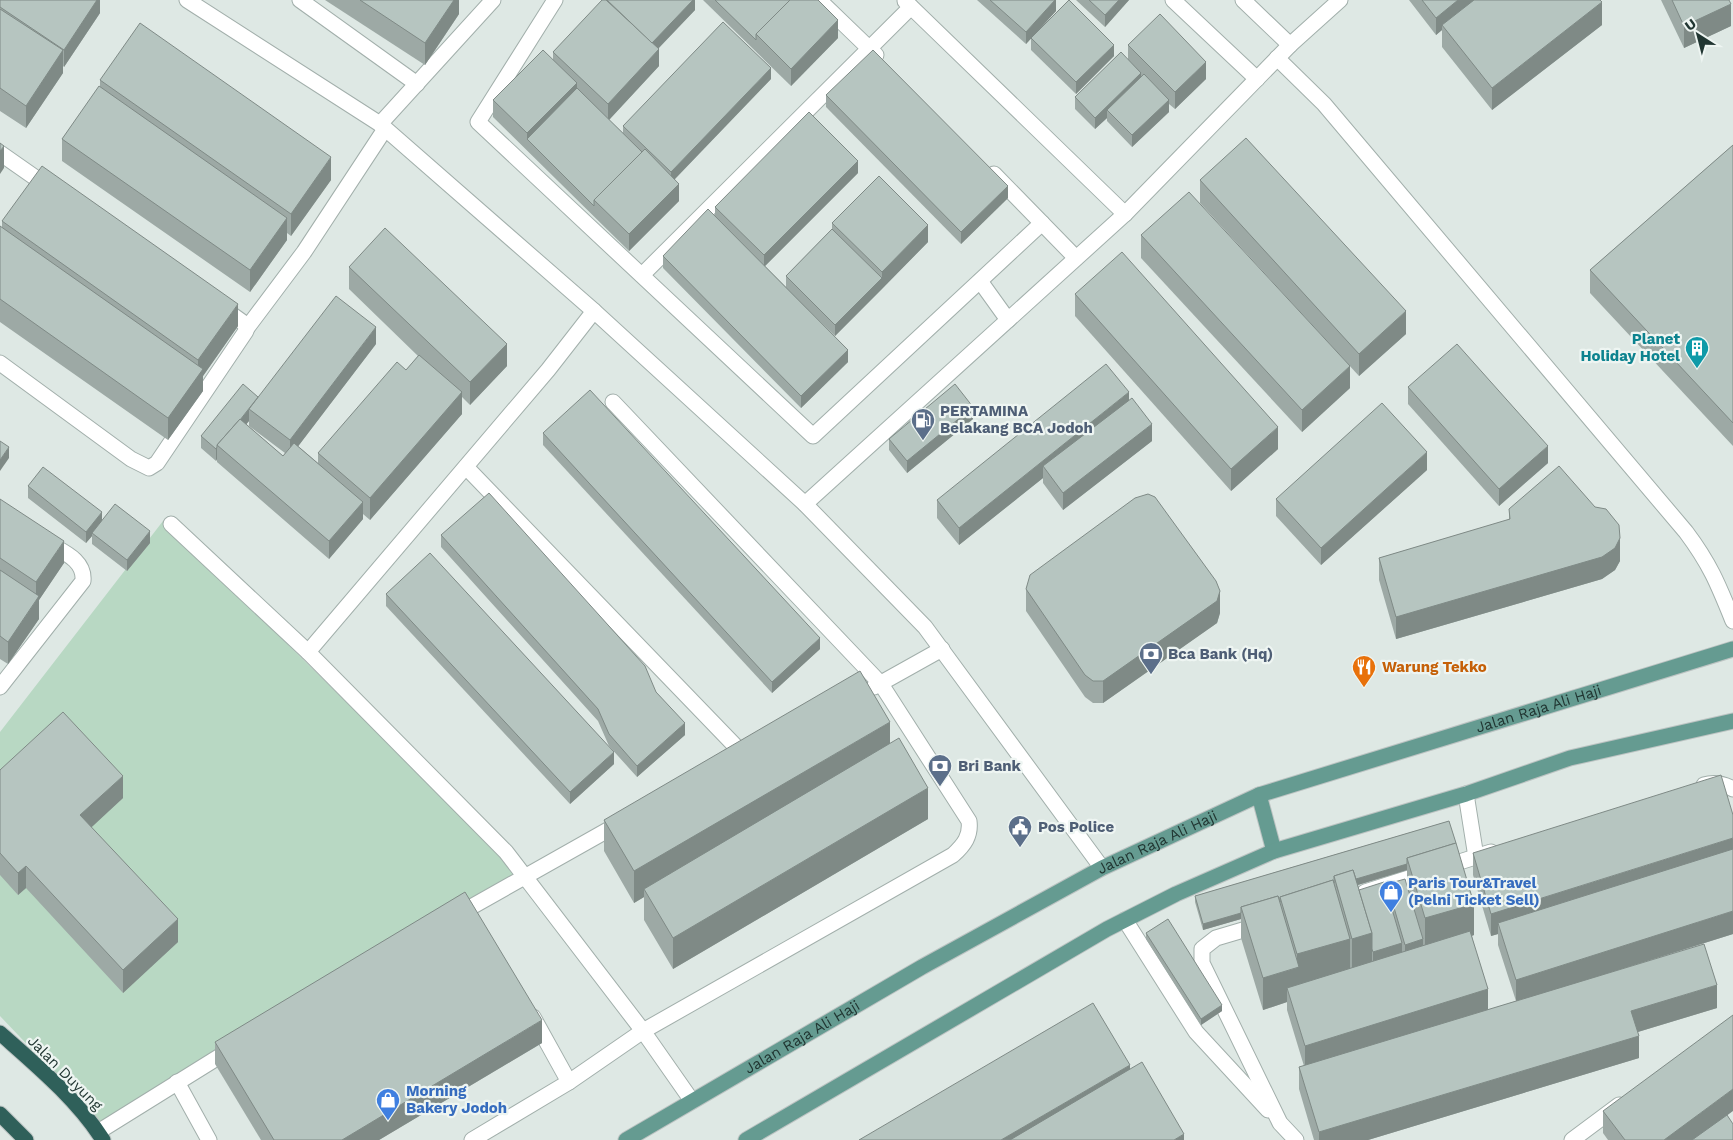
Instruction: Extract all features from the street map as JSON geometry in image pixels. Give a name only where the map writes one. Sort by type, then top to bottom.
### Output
[{"type":"highway","name":"Jalan Duyung","points":[[0,1033],[42,1071],[101,1136]]},
{"type":"highway","points":[[0,1114],[26,1140]]},
{"type":"main road","name":"Jalan Raja Ali Haji","points":[[626,1140],[926,965],[1102,868],[1259,795],[1733,649]]},
{"type":"main road","points":[[746,1140],[1125,920],[1176,894],[1274,851],[1466,794],[1570,758],[1733,721]]},
{"type":"main road","points":[[1259,795],[1274,851]]},
{"type":"street","points":[[187,0],[383,127],[594,311],[805,504],[925,627],[1102,868]]},
{"type":"street","points":[[300,0],[417,84]]},
{"type":"street","points":[[0,363],[131,459],[150,468],[157,463],[241,341],[247,328],[304,252],[383,127],[417,84],[493,0]]},
{"type":"street","points":[[555,0],[478,122],[813,436],[1042,223]]},
{"type":"street","points":[[820,0],[890,69]]},
{"type":"street","points":[[1173,0],[1257,78]]},
{"type":"street","points":[[1243,0],[1290,45]]},
{"type":"street","points":[[805,504],[1125,214],[1290,45],[1340,0]]},
{"type":"street","points":[[642,275],[869,48],[908,3],[1125,214]]},
{"type":"street","points":[[1277,58],[1324,104],[1686,532],[1704,556],[1716,577],[1733,621]]},
{"type":"street","points":[[0,152],[62,196]]},
{"type":"street","points":[[986,167],[1076,258]]},
{"type":"street","points":[[980,281],[1008,320]]},
{"type":"street","points":[[209,299],[242,322],[247,328]]},
{"type":"street","points":[[308,652],[548,370],[594,311]]},
{"type":"street","points":[[472,1140],[569,1082],[643,1031],[953,855],[963,846],[969,833],[969,821],[881,684],[613,402]]},
{"type":"street","points":[[466,467],[743,754]]},
{"type":"street","points":[[172,524],[308,652],[506,852],[643,1031],[692,1101]]},
{"type":"street","points":[[0,687],[83,581],[84,573],[80,565],[33,533]]},
{"type":"street","points":[[864,692],[942,649]]},
{"type":"street","points":[[726,764],[760,746]]},
{"type":"street","points":[[1691,789],[1710,783],[1725,785],[1733,789]]},
{"type":"street","points":[[1466,794],[1476,857]]},
{"type":"street","points":[[446,921],[639,813]]},
{"type":"street","points":[[1346,898],[1504,848]]},
{"type":"street","points":[[471,906],[480,923]]},
{"type":"street","points":[[1125,920],[1196,1032],[1296,1140]]},
{"type":"street","points":[[1272,921],[1216,938],[1202,949],[1202,963],[1280,1122]]},
{"type":"street","points":[[527,1007],[569,1082]]},
{"type":"street","points":[[101,1136],[177,1082],[244,1041]]},
{"type":"street","points":[[177,1082],[209,1140]]},
{"type":"street","points":[[1572,1140],[1633,1095]]},
{"type":"green space","points":[[163,521],[520,874],[100,1127],[80,1100],[0,1016],[0,732]]},
{"type":"building","points":[[0,0],[97,0],[64,50],[0,7]]},
{"type":"building","points":[[360,0],[454,0],[425,43]]},
{"type":"building","points":[[602,0],[606,0],[659,49],[608,104],[553,52]]},
{"type":"building","points":[[607,0],[693,0],[652,43]]},
{"type":"building","points":[[715,0],[790,0],[756,34],[756,40]]},
{"type":"building","points":[[790,0],[818,0],[838,20],[791,69],[756,34]]},
{"type":"building","points":[[990,0],[1055,0],[1026,32]]},
{"type":"building","points":[[1069,0],[1114,45],[1076,82],[1031,38]]},
{"type":"building","points":[[1089,0],[1119,0],[1105,15]]},
{"type":"building","points":[[1422,0],[1458,0],[1436,18]]},
{"type":"building","points":[[1474,0],[1600,0],[1602,2],[1492,88],[1442,25]]},
{"type":"building","points":[[1672,0],[1729,0],[1731,4],[1684,26]]},
{"type":"building","points":[[0,9],[63,50],[26,106],[0,88]]},
{"type":"building","points":[[1160,14],[1206,62],[1175,92],[1128,45]]},
{"type":"building","points":[[723,22],[771,68],[671,172],[623,126]]},
{"type":"building","points":[[140,23],[331,157],[291,214],[100,80]]},
{"type":"building","points":[[543,50],[577,83],[527,133],[493,100]]},
{"type":"building","points":[[873,50],[1008,186],[961,232],[826,95]]},
{"type":"building","points":[[1121,52],[1141,73],[1095,118],[1075,97]]},
{"type":"building","points":[[1144,74],[1169,100],[1132,135],[1107,110]]},
{"type":"building","points":[[99,86],[287,218],[250,270],[62,139]]},
{"type":"building","points":[[577,88],[642,152],[594,200],[594,206],[527,139]]},
{"type":"building","points":[[809,112],[858,161],[764,255],[715,207]]},
{"type":"building","points":[[1246,138],[1406,311],[1359,354],[1200,180]]},
{"type":"building","points":[[0,143],[4,146],[0,151]]},
{"type":"building","name":"Planet Holiday Hotel","points":[[1733,145],[1733,423],[1590,270]]},
{"type":"building","points":[[645,149],[679,184],[629,234],[594,200]]},
{"type":"building","points":[[42,166],[238,304],[198,360],[2,221]]},
{"type":"building","points":[[879,176],[928,225],[882,272],[832,223]]},
{"type":"building","points":[[1189,192],[1350,366],[1302,410],[1141,235]]},
{"type":"building","points":[[708,209],[848,350],[801,396],[663,256]]},
{"type":"building","points":[[0,226],[203,369],[168,418],[0,299]]},
{"type":"building","points":[[385,228],[507,344],[470,382],[349,267]]},
{"type":"building","points":[[832,229],[882,278],[835,325],[786,276]]},
{"type":"building","points":[[1122,252],[1278,427],[1231,469],[1075,294]]},
{"type":"building","points":[[336,296],[376,327],[290,440],[249,409]]},
{"type":"building","points":[[1457,344],[1548,446],[1499,489],[1408,387]]},
{"type":"building","points":[[419,355],[462,392],[370,498],[318,453],[397,362],[406,370]]},
{"type":"building","points":[[1106,364],[1129,392],[959,528],[937,500]]},
{"type":"building","points":[[243,384],[258,397],[217,445],[216,449],[201,436]]},
{"type":"building","points":[[955,384],[973,407],[907,461],[889,439]]},
{"type":"building","points":[[590,390],[820,638],[772,682],[543,433]]},
{"type":"building","points":[[1132,398],[1152,424],[1063,493],[1043,466]]},
{"type":"building","points":[[1382,403],[1427,452],[1321,548],[1276,499]]},
{"type":"building","points":[[240,419],[283,456],[294,443],[363,502],[329,541],[217,445]]},
{"type":"building","points":[[0,441],[9,447],[0,460]]},
{"type":"building","points":[[1559,466],[1595,507],[1606,509],[1619,525],[1620,538],[1615,548],[1602,557],[1396,617],[1379,558],[1510,519],[1509,509]]},
{"type":"building","points":[[43,467],[102,512],[86,532],[28,486]]},
{"type":"building","points":[[489,493],[645,666],[656,692],[685,723],[637,766],[609,734],[598,709],[441,535]]},
{"type":"building","points":[[1148,494],[1155,497],[1216,581],[1220,591],[1217,601],[1103,681],[1093,681],[1085,675],[1026,589],[1030,575],[1135,498]]},
{"type":"building","points":[[0,499],[64,541],[36,582],[0,558]]},
{"type":"building","points":[[115,504],[150,531],[127,560],[92,533]]},
{"type":"building","points":[[430,553],[614,752],[570,792],[386,594]]},
{"type":"building","points":[[0,570],[39,596],[8,642],[0,636]]},
{"type":"building","points":[[860,671],[890,722],[634,871],[604,820]]},
{"type":"building","points":[[63,712],[123,776],[80,815],[178,919],[123,970],[26,866],[18,873],[0,853],[0,770]]},
{"type":"building","points":[[899,738],[928,788],[673,938],[644,889]]},
{"type":"building","points":[[1721,775],[1733,815],[1733,838],[1491,914],[1473,853]]},
{"type":"building","points":[[1449,821],[1456,843],[1407,858],[1407,864],[1356,879],[1353,870],[1334,876],[1334,883],[1333,880],[1280,897],[1280,902],[1278,896],[1241,907],[1241,913],[1203,924],[1195,896]]},
{"type":"building","points":[[1456,843],[1474,904],[1425,918],[1407,858]]},
{"type":"building","points":[[1733,849],[1733,911],[1516,980],[1498,923]]},
{"type":"building","points":[[1353,870],[1372,933],[1352,939],[1334,876]]},
{"type":"building","points":[[1405,879],[1423,939],[1405,945],[1387,884]]},
{"type":"building","points":[[1333,880],[1350,939],[1297,954],[1280,897]]},
{"type":"building","points":[[1384,882],[1402,943],[1373,952],[1372,933],[1359,890]]},
{"type":"building","points":[[465,892],[542,1020],[342,1140],[274,1140],[215,1042]]},
{"type":"building","points":[[1278,896],[1299,967],[1263,978],[1241,907]]},
{"type":"building","points":[[1168,919],[1222,1005],[1201,1019],[1146,933]]},
{"type":"building","points":[[1470,931],[1488,989],[1305,1046],[1287,988]]},
{"type":"building","points":[[1704,944],[1717,985],[1631,1011],[1639,1036],[1319,1132],[1299,1067]]},
{"type":"building","points":[[1093,1003],[1130,1065],[1001,1140],[859,1140]]},
{"type":"building","points":[[1733,1015],[1733,1089],[1664,1140],[1625,1140],[1603,1111]]},
{"type":"building","points":[[1142,1062],[1184,1134],[1174,1140],[1010,1140]]},
{"type":"building","points":[[1727,1115],[1733,1124],[1733,1140],[1692,1140]]},
{"type":"place","name":"Planet Holiday Hotel","points":[[1697,369]]},
{"type":"place","name":"PERTAMINA Belakang BCA Jodoh","points":[[923,441]]},
{"type":"place","name":"Bca Bank (Hq)","points":[[1151,675]]},
{"type":"place","name":"Warung Tekko","points":[[1364,688]]},
{"type":"place","name":"Bri Bank","points":[[940,787]]},
{"type":"place","name":"Pos Police","points":[[1020,848]]},
{"type":"place","name":"Paris Tour&Travel (Pelni Ticket Sell)","points":[[1391,913]]},
{"type":"place","name":"Morning Bakery Jodoh","points":[[388,1121]]}]
